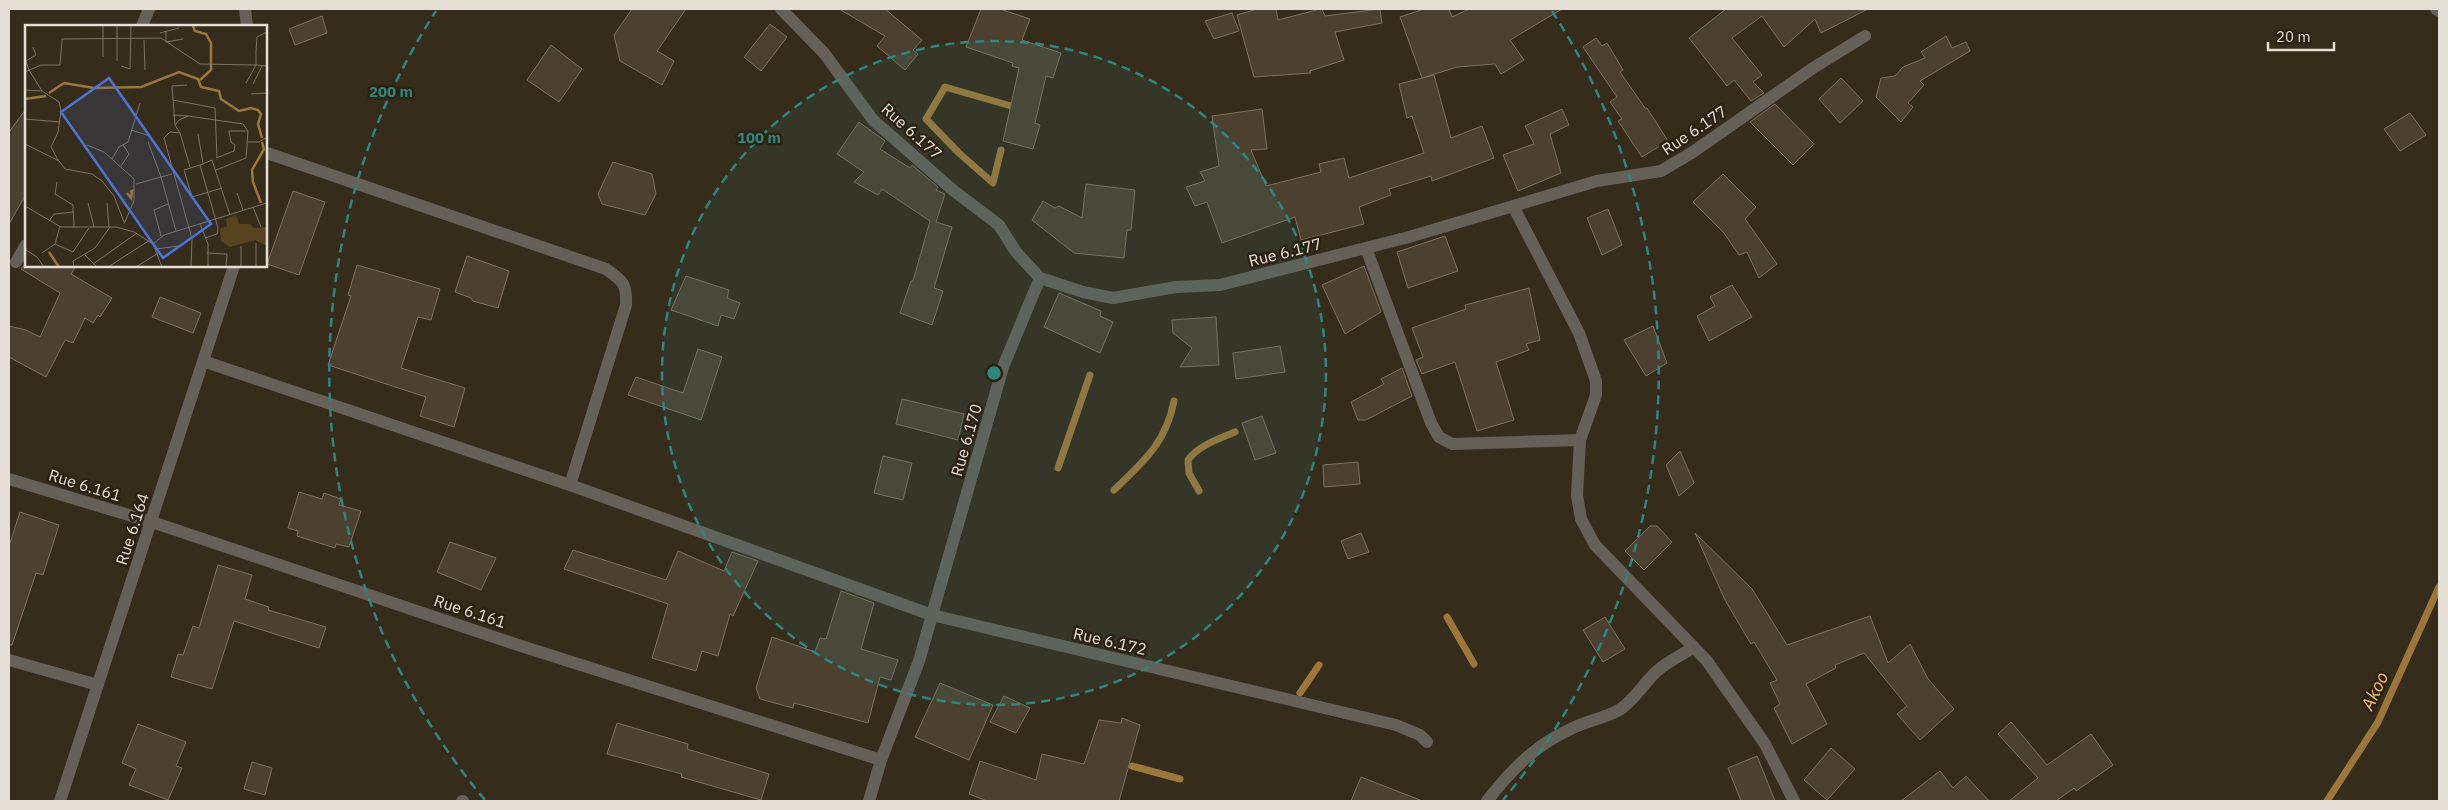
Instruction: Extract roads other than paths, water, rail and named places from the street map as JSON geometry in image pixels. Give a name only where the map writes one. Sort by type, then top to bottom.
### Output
[{"type":"street","points":[[142,25],[149,9]]},
{"type":"street","points":[[245,9],[247,25]]},
{"type":"street","name":"Rue 6.177","points":[[781,9],[824,53],[873,120],[954,191],[999,225],[1016,252],[1040,278],[1083,292],[1113,298],[1176,287],[1220,285],[1366,248],[1597,180],[1661,171],[1693,152],[1813,68],[1865,36]]},
{"type":"street","points":[[268,155],[606,269],[619,278],[626,289],[626,305],[570,485]]},
{"type":"street","points":[[1513,206],[1579,333],[1596,381],[1596,395],[1580,440],[1576,496],[1581,519],[1595,545],[1707,661],[1765,744],[1794,801]]},
{"type":"street","points":[[16,262],[25,247]]},
{"type":"street","points":[[1366,248],[1439,437],[1452,444],[1580,440]]},
{"type":"street","name":"Rue 6.164","points":[[60,801],[233,268]]},
{"type":"street","name":"Rue 6.170","points":[[932,615],[1003,367],[1040,278]]},
{"type":"street","name":"Rue 6.172","points":[[203,361],[570,485],[932,615],[1396,725],[1420,735],[1427,742]]},
{"type":"street","name":"Rue 6.161","points":[[9,479],[152,522],[518,644],[880,760]]},
{"type":"street","points":[[869,801],[880,760],[919,661],[932,615]]},
{"type":"street","points":[[1487,801],[1509,773],[1532,751],[1573,728],[1618,710],[1628,703],[1656,672],[1694,647]]},
{"type":"street","points":[[9,660],[98,686]]},
{"type":"waterway","points":[[1001,150],[993,183],[959,153],[926,119],[945,87],[1011,106]]},
{"type":"waterway","points":[[1058,468],[1090,375]]},
{"type":"waterway","points":[[1114,490],[1152,451],[1165,429],[1174,401]]},
{"type":"waterway","points":[[1199,491],[1189,473],[1188,460],[1203,446],[1235,432]]},
{"type":"waterway","name":"Akoo","points":[[2327,801],[2378,722],[2439,587]]},
{"type":"waterway","points":[[1447,617],[1474,664]]},
{"type":"waterway","points":[[1300,693],[1319,665]]},
{"type":"waterway","points":[[1132,766],[1180,779]]}]
